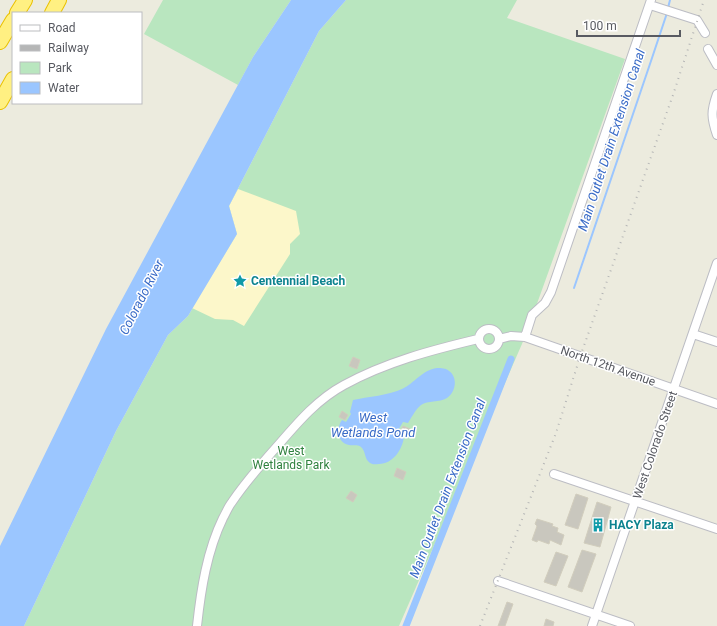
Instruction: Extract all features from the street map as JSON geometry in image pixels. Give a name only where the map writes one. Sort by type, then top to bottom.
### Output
[{"type":"highway","points":[[18,12],[25,0]]},
{"type":"highway","points":[[53,12],[59,0]]},
{"type":"highway","points":[[0,42],[12,22]]},
{"type":"highway","points":[[0,102],[12,81]]},
{"type":"street","points":[[526,337],[532,315],[545,303],[551,292],[651,2],[658,8],[697,20],[705,34]]},
{"type":"street","points":[[708,49],[717,65]]},
{"type":"street","points":[[717,94],[713,105],[712,120],[717,135]]},
{"type":"street","name":"West Colorado Street","points":[[592,626],[717,263]]},
{"type":"street","points":[[490,329],[496,332],[499,339],[497,345],[491,349],[488,349],[482,347],[478,339],[481,332],[490,329]]},
{"type":"street","points":[[693,334],[717,342]]},
{"type":"street","name":"North 12th Avenue","points":[[499,339],[511,336],[526,337],[717,404]]},
{"type":"street","points":[[197,626],[200,598],[209,558],[218,530],[231,503],[262,463],[307,412],[344,385],[380,368],[434,349],[478,339]]},
{"type":"street","points":[[554,474],[717,529]]},
{"type":"street","points":[[498,581],[630,626]]},
{"type":"green space","points":[[163,0],[291,0],[253,57],[238,85],[144,34]]},
{"type":"green space","name":"West Wetlands Park","points":[[346,0],[517,0],[507,18],[625,59],[525,337],[399,626],[24,626],[116,431],[168,335],[188,316],[237,234],[229,206],[319,31]]},
{"type":"sand","name":"Centennial Beach","points":[[238,189],[296,211],[300,234],[290,244],[290,254],[244,326],[233,320],[215,319],[192,308],[237,234],[229,206]]},
{"type":"water","name":"Colorado River","points":[[291,0],[346,0],[319,31],[229,206],[237,234],[188,316],[168,335],[116,431],[24,626],[0,626],[0,546],[106,329],[253,57]]},
{"type":"water","name":"West Wetlands Pond","points":[[437,368],[446,369],[452,374],[455,381],[454,388],[450,395],[444,400],[424,403],[415,411],[408,423],[403,422],[397,432],[404,436],[402,446],[393,459],[384,463],[372,464],[368,461],[360,446],[345,444],[342,441],[338,431],[340,423],[342,420],[346,422],[351,414],[350,412],[353,400],[397,391],[407,386],[427,371]]},
{"type":"building","points":[[353,357],[360,360],[357,369],[349,366]]},
{"type":"building","points":[[342,411],[348,415],[345,420],[339,417]]},
{"type":"building","points":[[403,426],[410,429],[406,436],[400,432]]},
{"type":"building","points":[[397,468],[406,472],[403,480],[394,476]]},
{"type":"building","points":[[351,491],[357,495],[353,502],[346,498]]},
{"type":"building","name":"HACY Plaza","points":[[576,494],[588,498],[578,529],[565,525]]},
{"type":"building","name":"HACY Plaza","points":[[597,502],[611,507],[600,547],[584,543]]},
{"type":"building","points":[[537,519],[553,524],[552,526],[558,528],[557,532],[564,535],[561,545],[550,540],[549,544],[538,540],[537,542],[532,540],[537,526],[535,524]]},
{"type":"building","name":"HACY Plaza","points":[[582,550],[596,554],[582,592],[568,587]]},
{"type":"building","points":[[556,552],[568,556],[556,586],[544,582]]},
{"type":"building","points":[[507,602],[513,604],[505,626],[498,626]]},
{"type":"building","points":[[546,619],[554,622],[553,626],[544,626]]},
{"type":"waterway","name":"Main Outlet Drain Extension Canal","points":[[668,8],[670,0]]},
{"type":"waterway","name":"Main Outlet Drain Extension Canal","points":[[574,288],[667,13]]},
{"type":"waterway","name":"Main Outlet Drain Extension Canal","points":[[406,626],[511,359]]},
{"type":"railway","points":[[480,626],[556,433],[580,357],[673,95],[704,0]]},
{"type":"place","name":"Centennial Beach","points":[[240,281]]},
{"type":"place","name":"HACY Plaza","points":[[598,525]]}]
